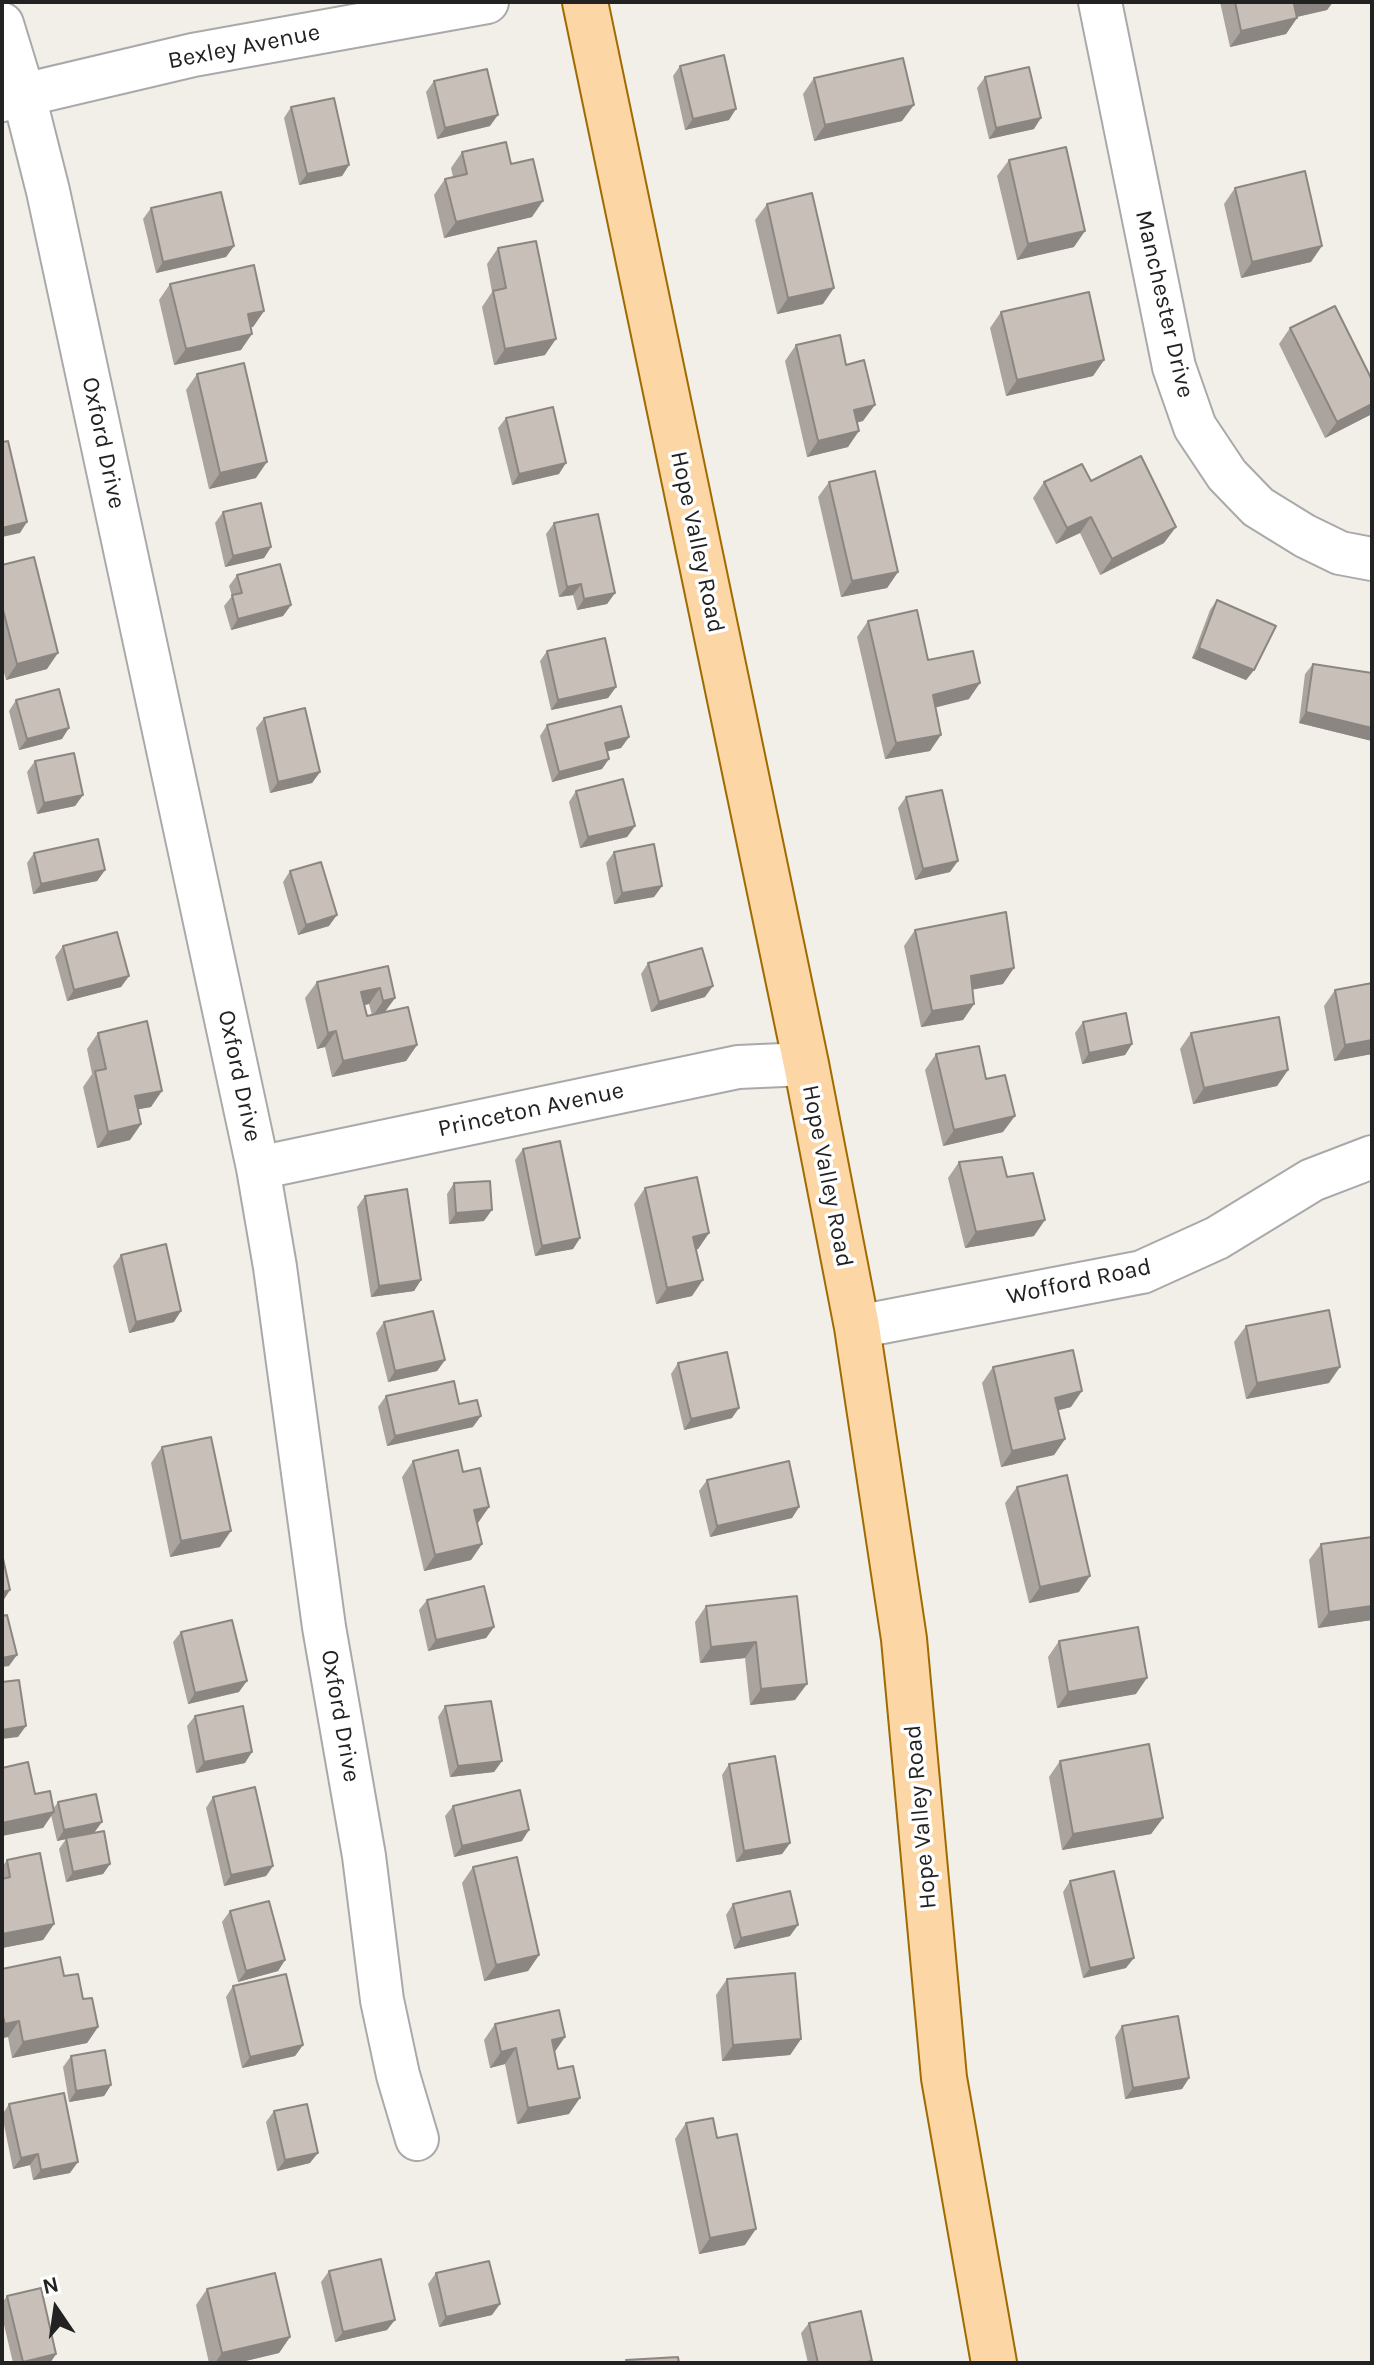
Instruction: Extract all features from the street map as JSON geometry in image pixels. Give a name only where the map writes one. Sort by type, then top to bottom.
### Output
[{"type":"main road","name":"Hope Valley Road","points":[[585,2],[806,1064],[857,1327],[904,1639],[944,2078],[994,2363]]},
{"type":"street","name":"Bexley Avenue","points":[[13,98],[193,55],[487,2]]},
{"type":"street","name":"Manchester Drive","points":[[1100,2],[1174,367],[1195,427],[1227,475],[1258,507],[1340,553],[1372,559]]},
{"type":"street","name":"Oxford Drive","points":[[2,24],[13,98],[141,617],[258,1168],[275,1267],[324,1627],[364,1856],[382,2000],[398,2075],[417,2139]]},
{"type":"street","name":"Princeton Avenue","points":[[258,1168],[738,1067],[806,1064]]},
{"type":"street","name":"Wofford Road","points":[[857,1327],[1142,1272],[1217,1238],[1312,1180],[1372,1157]]},
{"type":"building","points":[[1235,2],[1302,2],[1294,4],[1297,18],[1241,31]]},
{"type":"building","points":[[724,55],[736,109],[693,119],[680,66]]},
{"type":"building","points":[[903,58],[914,105],[825,125],[814,78]]},
{"type":"building","points":[[1029,67],[1041,118],[996,128],[985,77]]},
{"type":"building","points":[[487,69],[498,115],[445,128],[434,81]]},
{"type":"building","points":[[334,98],[349,165],[307,174],[291,107]]},
{"type":"building","points":[[506,142],[511,164],[533,159],[543,201],[456,222],[445,179],[467,174],[462,152]]},
{"type":"building","points":[[1066,147],[1085,231],[1028,244],[1009,160]]},
{"type":"building","points":[[1305,171],[1322,246],[1252,262],[1235,188]]},
{"type":"building","points":[[221,192],[234,246],[163,262],[151,208]]},
{"type":"building","points":[[812,193],[834,288],[788,298],[767,204]]},
{"type":"building","points":[[536,241],[556,339],[505,349],[493,291],[506,288],[498,248]]},
{"type":"building","points":[[254,265],[264,311],[248,314],[252,334],[186,349],[170,284]]},
{"type":"building","points":[[1089,292],[1104,360],[1017,380],[1001,312]]},
{"type":"building","points":[[1335,306],[1372,380],[1372,404],[1337,422],[1290,328]]},
{"type":"building","points":[[840,335],[846,365],[864,360],[875,405],[854,410],[859,431],[818,441],[796,345]]},
{"type":"building","points":[[244,363],[267,462],[220,473],[197,374]]},
{"type":"building","points":[[553,407],[566,463],[519,474],[506,418]]},
{"type":"building","points":[[8,441],[27,522],[2,528],[2,442]]},
{"type":"building","points":[[1141,456],[1176,527],[1112,559],[1091,517],[1067,528],[1044,482],[1082,464],[1091,481]]},
{"type":"building","points":[[875,471],[898,572],[852,581],[829,482]]},
{"type":"building","points":[[261,503],[271,547],[233,556],[223,512]]},
{"type":"building","points":[[598,514],[615,593],[584,599],[581,584],[567,587],[554,523]]},
{"type":"building","points":[[34,557],[58,653],[17,664],[2,606],[2,565]]},
{"type":"building","points":[[280,564],[291,605],[238,619],[232,595],[242,593],[237,575]]},
{"type":"building","points":[[1217,600],[1276,626],[1254,670],[1199,648]]},
{"type":"building","points":[[917,610],[928,660],[973,651],[980,683],[933,695],[941,735],[896,743],[868,621]]},
{"type":"building","points":[[605,638],[616,687],[558,700],[547,651]]},
{"type":"building","points":[[1313,664],[1372,673],[1372,728],[1306,712]]},
{"type":"building","points":[[59,689],[69,728],[27,739],[16,700]]},
{"type":"building","points":[[621,706],[629,737],[605,743],[609,759],[559,772],[547,725]]},
{"type":"building","points":[[305,708],[320,772],[278,782],[264,718]]},
{"type":"building","points":[[74,753],[83,795],[44,803],[35,761]]},
{"type":"building","points":[[623,779],[635,826],[588,837],[576,791]]},
{"type":"building","points":[[942,790],[958,861],[923,869],[906,797]]},
{"type":"building","points":[[98,839],[105,870],[41,884],[34,853]]},
{"type":"building","points":[[654,844],[662,886],[622,893],[614,852]]},
{"type":"building","points":[[321,862],[337,915],[306,925],[290,871]]},
{"type":"building","points":[[1006,912],[1014,968],[971,976],[974,1004],[932,1011],[915,930]]},
{"type":"building","points":[[117,932],[129,976],[74,990],[63,946]]},
{"type":"building","points":[[702,948],[713,986],[659,1002],[648,963]]},
{"type":"building","points":[[388,966],[395,998],[383,1001],[380,988],[361,992],[367,1016],[408,1007],[417,1045],[343,1061],[336,1031],[328,1033],[317,982]]},
{"type":"building","points":[[1372,983],[1372,1040],[1345,1045],[1335,990]]},
{"type":"building","points":[[1126,1013],[1132,1044],[1089,1053],[1083,1022]]},
{"type":"building","points":[[1279,1017],[1288,1070],[1204,1088],[1191,1033]]},
{"type":"building","points":[[147,1021],[162,1091],[135,1096],[141,1124],[108,1132],[95,1071],[106,1069],[98,1033]]},
{"type":"building","points":[[979,1046],[986,1079],[1005,1075],[1015,1116],[954,1130],[936,1054]]},
{"type":"building","points":[[560,1141],[580,1238],[542,1246],[523,1149]]},
{"type":"building","points":[[1002,1157],[1007,1177],[1033,1173],[1045,1220],[976,1232],[959,1162]]},
{"type":"building","points":[[697,1177],[709,1233],[693,1237],[703,1280],[667,1288],[645,1188]]},
{"type":"building","points":[[490,1181],[492,1210],[456,1213],[454,1183]]},
{"type":"building","points":[[407,1189],[421,1280],[379,1286],[365,1196]]},
{"type":"building","points":[[166,1244],[181,1311],[136,1322],[121,1255]]},
{"type":"building","points":[[1329,1310],[1340,1367],[1257,1383],[1246,1326]]},
{"type":"building","points":[[433,1311],[445,1360],[395,1371],[384,1322]]},
{"type":"building","points":[[1073,1350],[1082,1391],[1055,1398],[1065,1439],[1012,1451],[993,1367]]},
{"type":"building","points":[[727,1352],[739,1408],[691,1419],[678,1363]]},
{"type":"building","points":[[454,1381],[459,1404],[477,1400],[481,1416],[395,1436],[386,1396]]},
{"type":"building","points":[[211,1437],[231,1531],[181,1541],[162,1447]]},
{"type":"building","points":[[458,1450],[463,1472],[480,1468],[489,1507],[474,1510],[482,1544],[435,1555],[413,1461]]},
{"type":"building","points":[[789,1461],[799,1507],[717,1526],[707,1480]]},
{"type":"building","points":[[1067,1475],[1090,1576],[1040,1587],[1017,1487]]},
{"type":"building","points":[[1372,1537],[1372,1606],[1329,1612],[1321,1544]]},
{"type":"building","points":[[2,1554],[10,1590],[2,1592]]},
{"type":"building","points":[[484,1586],[494,1627],[436,1640],[427,1600]]},
{"type":"building","points":[[797,1596],[807,1684],[761,1689],[756,1642],[711,1647],[706,1606]]},
{"type":"building","points":[[7,1615],[17,1655],[2,1658],[2,1616]]},
{"type":"building","points":[[232,1620],[247,1681],[195,1693],[181,1632]]},
{"type":"building","points":[[1138,1627],[1147,1678],[1068,1692],[1059,1641]]},
{"type":"building","points":[[19,1680],[26,1726],[2,1730],[2,1682]]},
{"type":"building","points":[[491,1701],[502,1761],[458,1766],[445,1706]]},
{"type":"building","points":[[243,1706],[252,1752],[204,1762],[195,1716]]},
{"type":"building","points":[[1149,1744],[1163,1818],[1073,1834],[1060,1761]]},
{"type":"building","points":[[775,1756],[790,1843],[744,1851],[729,1764]]},
{"type":"building","points":[[28,1762],[35,1794],[50,1791],[54,1812],[2,1823],[2,1768]]},
{"type":"building","points":[[255,1787],[273,1866],[231,1875],[213,1797]]},
{"type":"building","points":[[520,1790],[529,1830],[462,1846],[453,1806]]},
{"type":"building","points":[[96,1794],[102,1822],[64,1830],[58,1802]]},
{"type":"building","points":[[104,1831],[110,1864],[73,1872],[66,1838]]},
{"type":"building","points":[[40,1853],[54,1924],[2,1934],[2,1879],[10,1877],[7,1860]]},
{"type":"building","points":[[517,1857],[539,1955],[496,1965],[473,1867]]},
{"type":"building","points":[[1114,1871],[1134,1958],[1090,1968],[1070,1881]]},
{"type":"building","points":[[790,1891],[798,1925],[741,1938],[733,1904]]},
{"type":"building","points":[[269,1901],[285,1960],[246,1971],[230,1911]]},
{"type":"building","points":[[60,1957],[64,1976],[78,1974],[83,1999],[92,1998],[98,2027],[23,2042],[19,2021],[5,2024],[2,1969]]},
{"type":"building","points":[[795,1973],[801,2039],[733,2045],[727,1979]]},
{"type":"building","points":[[286,1974],[303,2045],[250,2057],[233,1986]]},
{"type":"building","points":[[559,2010],[565,2037],[552,2040],[558,2069],[573,2066],[580,2098],[528,2108],[516,2048],[501,2052],[495,2024]]},
{"type":"building","points":[[1178,2016],[1189,2078],[1133,2088],[1122,2026]]},
{"type":"building","points":[[105,2050],[111,2085],[76,2091],[71,2056]]},
{"type":"building","points":[[64,2093],[78,2162],[41,2170],[38,2154],[21,2158],[9,2104]]},
{"type":"building","points":[[307,2104],[318,2153],[285,2160],[274,2111]]},
{"type":"building","points":[[713,2118],[717,2138],[737,2134],[756,2229],[710,2238],[686,2123]]},
{"type":"building","points":[[381,2259],[395,2320],[343,2332],[329,2271]]},
{"type":"building","points":[[489,2261],[500,2304],[446,2317],[436,2273]]},
{"type":"building","points":[[275,2273],[290,2337],[222,2353],[207,2289]]},
{"type":"building","points":[[41,2288],[56,2354],[23,2362],[7,2296]]},
{"type":"building","points":[[861,2311],[872,2361],[818,2363],[809,2323]]},
{"type":"building","points":[[678,2357],[679,2363],[627,2363],[626,2360]]}]
